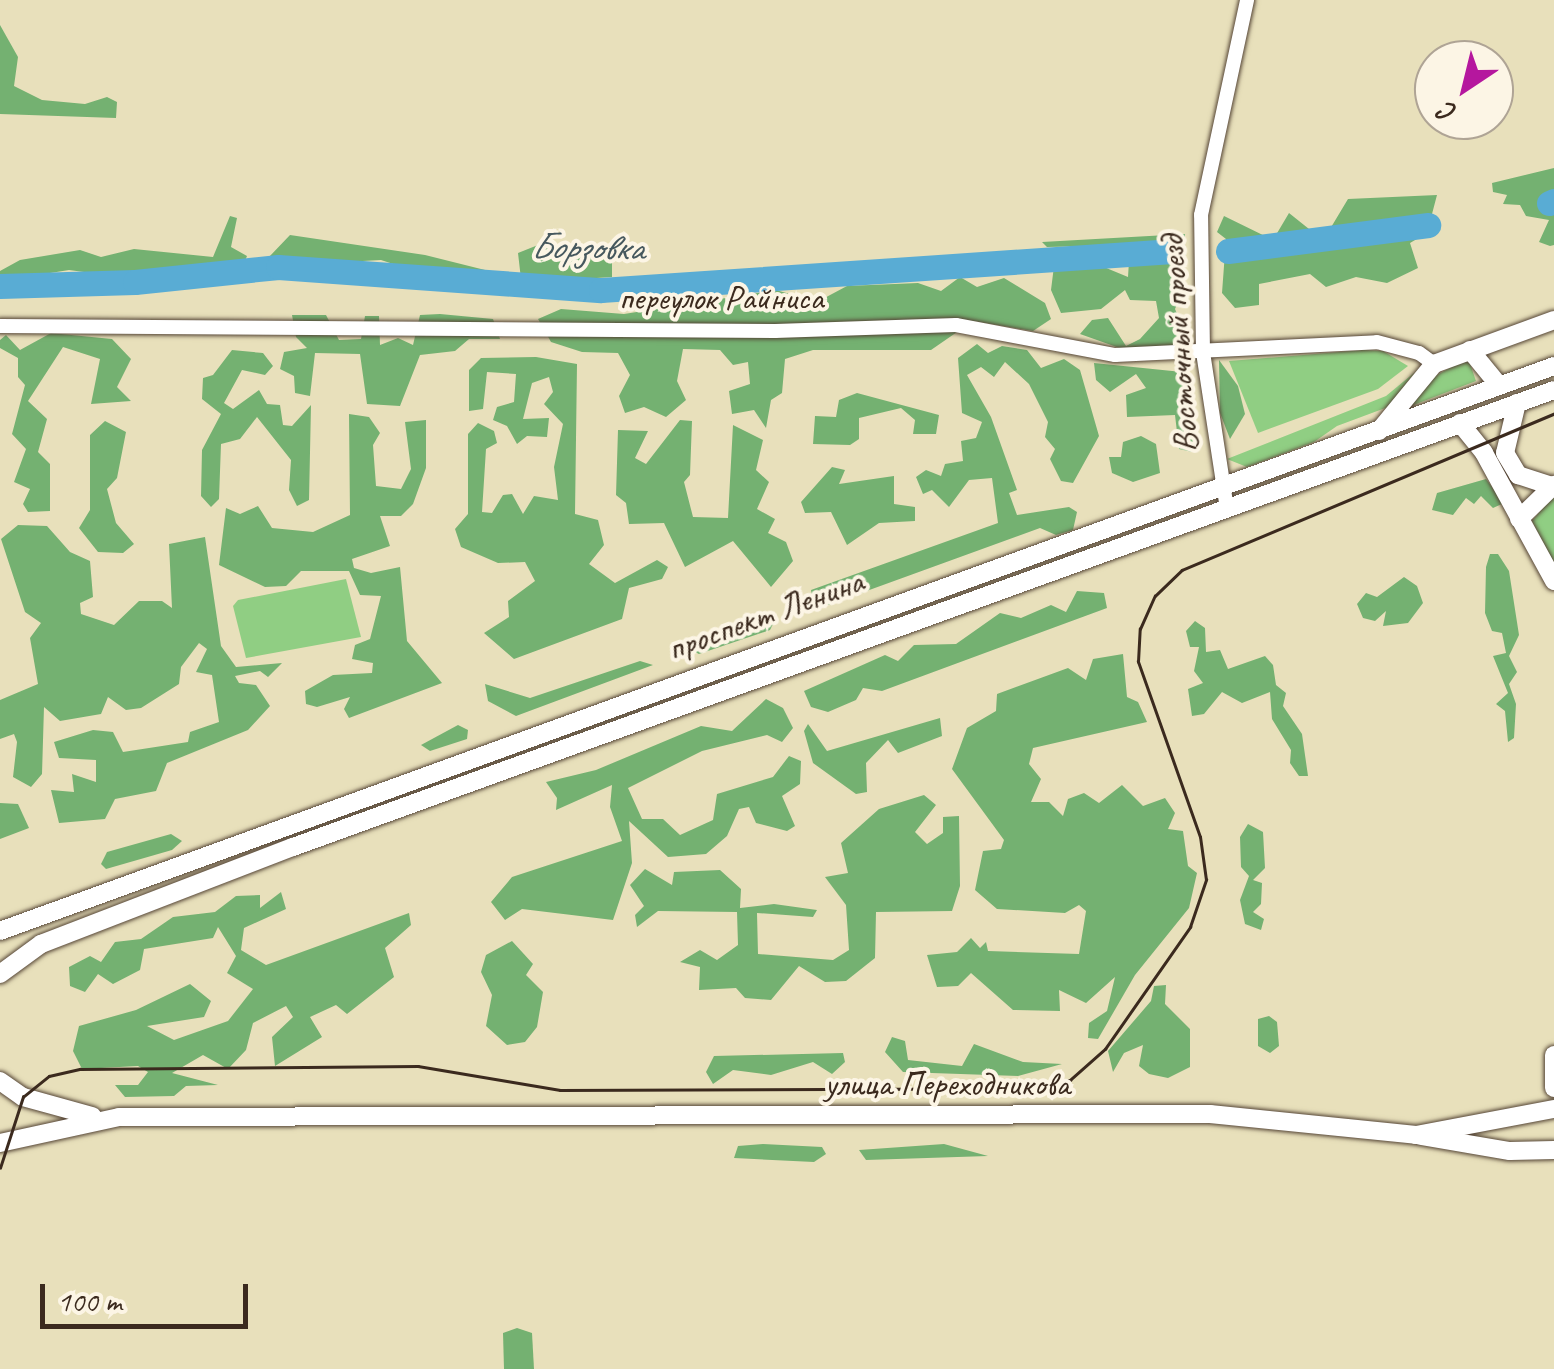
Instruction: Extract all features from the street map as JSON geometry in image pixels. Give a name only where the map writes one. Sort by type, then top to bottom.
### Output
[{"type":"main road","points":[[1378,431],[1434,364],[1554,320]]},
{"type":"main road","points":[[1470,350],[1497,383]]},
{"type":"main road","name":"проспект Ленина","points":[[0,931],[1378,431],[1497,383],[1554,366]]},
{"type":"main road","name":"проспект Ленина","points":[[0,974],[40,944],[1548,392]]},
{"type":"main road","points":[[1517,403],[1505,454],[1518,475],[1553,486],[1520,519]]},
{"type":"main road","points":[[1460,423],[1554,581]]},
{"type":"main road","points":[[1554,1055],[1554,1088]]},
{"type":"main road","points":[[0,1080],[22,1096],[97,1118]]},
{"type":"main road","points":[[1416,1135],[1554,1109]]},
{"type":"main road","name":"улица Переходникова","points":[[97,1118],[1210,1114],[1416,1135]]},
{"type":"main road","points":[[0,1142],[97,1118]]},
{"type":"main road","points":[[1416,1135],[1510,1151],[1554,1150]]},
{"type":"street","name":"Восточный проезд","points":[[1227,509],[1203,352],[1201,215],[1247,0]]},
{"type":"street","name":"переулок Райниса","points":[[0,326],[775,331],[956,325],[1115,356],[1377,342],[1434,364]]},
{"type":"green space","points":[[0,25],[18,57],[14,86],[42,100],[85,104],[107,97],[117,102],[116,118],[0,114]]},
{"type":"green space","points":[[1554,168],[1554,245],[1550,246],[1539,242],[1549,220],[1526,216],[1520,205],[1503,204],[1507,195],[1493,192],[1492,183]]},
{"type":"green space","points":[[1437,195],[1427,233],[1410,243],[1418,268],[1387,283],[1356,277],[1326,287],[1310,274],[1259,284],[1259,305],[1235,308],[1222,293],[1226,239],[1217,232],[1224,216],[1273,240],[1289,213],[1309,229],[1330,229],[1348,199]]},
{"type":"green space","points":[[230,216],[237,218],[231,247],[247,256],[243,266],[114,276],[69,270],[0,281],[0,271],[20,260],[80,250],[101,257],[134,249],[213,257]]},
{"type":"green space","points":[[1185,234],[1184,288],[1175,309],[1187,337],[1176,346],[1128,351],[1080,334],[1092,320],[1108,318],[1126,346],[1140,339],[1159,318],[1156,301],[1130,300],[1125,290],[1101,309],[1061,313],[1051,290],[1054,266],[1099,265],[1128,277],[1130,245],[1047,247],[1042,242]]},
{"type":"green space","points":[[290,235],[425,255],[521,279],[518,253],[548,241],[564,256],[599,251],[612,261],[612,277],[550,281],[523,296],[474,273],[448,282],[381,260],[288,265],[269,257]]},
{"type":"green space","points":[[960,277],[977,287],[1004,278],[1045,303],[1051,319],[1033,331],[973,321],[931,350],[813,350],[785,359],[782,393],[771,400],[766,428],[754,410],[732,414],[729,391],[750,384],[748,362],[733,365],[720,350],[683,349],[677,381],[686,400],[666,417],[644,407],[625,413],[619,396],[630,375],[618,353],[582,352],[551,342],[538,319],[561,309],[624,314],[776,290],[817,302],[847,286],[918,283],[941,291]]},
{"type":"green space","points":[[292,315],[326,315],[339,340],[361,339],[365,316],[379,316],[380,345],[398,338],[413,345],[420,315],[493,319],[500,339],[469,339],[455,351],[420,355],[400,406],[367,404],[360,354],[315,353],[310,396],[295,393],[294,376],[280,369],[284,352],[307,348],[296,337]]},
{"type":"green space","points":[[51,333],[112,339],[131,359],[117,387],[131,401],[91,404],[100,359],[63,347],[28,401],[47,419],[38,452],[50,464],[50,511],[28,512],[23,504],[30,489],[14,482],[26,449],[12,434],[25,385],[18,377],[18,358],[0,348],[0,340],[6,335],[20,350]]},
{"type":"green space","points":[[977,344],[988,353],[1002,346],[1027,350],[1041,368],[1064,359],[1080,370],[1099,436],[1073,483],[1061,481],[1050,459],[1055,449],[1045,437],[1048,422],[1029,384],[1005,362],[994,377],[981,367],[967,375],[991,417],[1017,490],[1009,493],[1017,515],[1069,507],[1077,512],[1073,530],[1056,535],[1040,528],[828,605],[813,603],[811,590],[998,523],[992,478],[969,480],[949,507],[932,490],[923,494],[916,477],[926,470],[941,476],[945,464],[963,461],[961,441],[976,438],[982,422],[962,413],[958,358]]},
{"type":"green space","points":[[232,350],[263,353],[273,366],[265,375],[242,370],[224,403],[233,409],[259,390],[267,404],[280,405],[283,425],[292,426],[311,405],[309,500],[297,506],[289,490],[291,460],[257,417],[240,439],[221,444],[219,499],[211,507],[201,496],[202,450],[221,414],[202,399],[203,378],[213,375]]},
{"type":"green space","points":[[1383,351],[1408,366],[1378,389],[1258,433],[1229,361]]},
{"type":"green space","points":[[536,357],[577,364],[575,514],[598,520],[604,545],[589,564],[615,583],[657,560],[668,567],[662,579],[629,588],[622,619],[514,659],[484,633],[509,617],[508,601],[535,581],[525,562],[498,563],[461,547],[455,529],[468,514],[468,434],[478,423],[494,431],[497,443],[486,449],[482,512],[492,513],[503,495],[512,494],[523,514],[534,496],[558,500],[554,467],[563,424],[544,404],[553,392],[549,377],[532,383],[523,419],[549,418],[547,437],[527,436],[517,444],[507,426],[493,420],[497,407],[514,402],[516,374],[487,372],[483,409],[469,411],[469,370],[481,358]]},
{"type":"green space","points":[[1468,358],[1476,381],[1403,409],[1426,381]]},
{"type":"green space","points":[[1219,360],[1238,386],[1245,414],[1230,439],[1220,413]]},
{"type":"green space","points":[[1094,363],[1182,372],[1186,413],[1197,444],[1192,452],[1179,449],[1175,415],[1127,417],[1126,395],[1146,388],[1136,374],[1110,392],[1096,380]]},
{"type":"green space","points":[[1415,372],[1388,407],[1337,426],[1314,442],[1247,467],[1227,459],[1386,396]]},
{"type":"green space","points":[[857,393],[939,415],[936,434],[913,434],[915,420],[901,408],[859,418],[859,439],[850,445],[813,444],[815,416],[836,417],[839,400]]},
{"type":"green space","points":[[349,414],[369,417],[380,433],[373,445],[376,486],[401,489],[411,469],[405,422],[426,420],[426,468],[413,504],[401,516],[380,516],[390,546],[352,559],[354,568],[371,573],[400,567],[407,641],[442,683],[349,718],[344,709],[350,697],[317,707],[306,704],[305,691],[333,675],[372,673],[373,663],[352,659],[355,645],[370,639],[381,596],[360,595],[349,571],[301,571],[286,586],[265,587],[219,565],[226,508],[240,514],[258,506],[272,528],[313,532],[350,515]]},
{"type":"green space","points":[[680,420],[692,421],[690,475],[684,482],[693,517],[728,518],[733,425],[763,440],[756,470],[769,482],[757,509],[775,519],[768,533],[786,542],[793,561],[771,587],[733,541],[685,567],[664,523],[629,524],[626,503],[616,495],[618,430],[648,431],[635,458],[646,464]]},
{"type":"green space","points":[[105,421],[126,432],[117,478],[107,489],[116,523],[134,544],[123,553],[98,552],[79,528],[90,510],[90,435]]},
{"type":"green space","points":[[1141,436],[1156,444],[1160,473],[1133,482],[1112,473],[1109,457],[1121,457],[1123,442]]},
{"type":"green space","points":[[832,467],[845,470],[839,484],[894,476],[894,504],[915,507],[915,521],[879,523],[847,545],[831,512],[805,513],[801,502]]},
{"type":"green space","points":[[1486,479],[1504,503],[1493,508],[1481,496],[1474,504],[1466,498],[1453,515],[1432,510],[1437,493]]},
{"type":"green space","points":[[1554,495],[1554,563],[1532,521]]},
{"type":"green space","points":[[18,525],[47,526],[70,552],[90,561],[93,597],[80,603],[81,614],[114,625],[139,601],[162,601],[172,608],[169,544],[205,537],[221,646],[236,667],[282,663],[268,677],[260,671],[235,676],[239,683],[256,685],[270,706],[248,730],[167,763],[156,791],[115,799],[105,819],[59,823],[51,790],[74,792],[72,774],[96,782],[96,760],[59,758],[54,742],[93,730],[113,732],[123,752],[188,742],[190,732],[219,722],[212,675],[196,672],[207,649],[199,643],[181,667],[179,684],[141,708],[126,710],[108,697],[101,714],[60,721],[44,707],[42,774],[31,787],[13,777],[17,742],[14,734],[0,739],[0,700],[38,684],[30,638],[41,623],[25,612],[1,539]]},
{"type":"green space","points":[[1490,554],[1498,554],[1509,571],[1519,635],[1509,656],[1517,672],[1509,684],[1516,704],[1514,738],[1508,742],[1505,711],[1496,704],[1508,693],[1493,656],[1506,653],[1502,633],[1492,631],[1485,613],[1486,567]]},
{"type":"green space","points":[[1404,577],[1417,586],[1423,603],[1408,623],[1383,626],[1386,611],[1375,621],[1363,618],[1357,604],[1366,593],[1377,597]]},
{"type":"green space","points":[[346,579],[361,637],[246,658],[233,606],[238,600]]},
{"type":"green space","points":[[1077,591],[1104,593],[1107,608],[882,691],[863,688],[856,700],[828,712],[811,707],[804,691],[885,655],[898,661],[914,645],[956,644],[1000,613],[1021,618],[1051,605],[1066,612]]},
{"type":"green space","points":[[764,617],[774,622],[770,630],[699,654],[693,651],[695,642]]},
{"type":"green space","points":[[1195,621],[1205,628],[1206,652],[1220,650],[1228,669],[1265,656],[1273,665],[1276,685],[1286,693],[1283,706],[1302,734],[1308,776],[1299,776],[1290,763],[1291,750],[1272,719],[1270,692],[1242,703],[1222,692],[1204,714],[1192,716],[1188,689],[1203,683],[1194,671],[1199,647],[1190,647],[1186,631]]},
{"type":"green space","points":[[1123,654],[1127,697],[1138,702],[1147,722],[1033,748],[1029,764],[1041,779],[1031,802],[1049,802],[1063,816],[1068,799],[1084,793],[1099,803],[1122,785],[1143,806],[1165,798],[1175,813],[1168,829],[1183,831],[1188,866],[1197,873],[1189,908],[1135,975],[1098,1039],[1088,1038],[1089,1023],[1107,1011],[1115,977],[1086,1003],[1059,990],[1060,1011],[1013,1010],[971,973],[958,986],[937,987],[927,955],[957,952],[971,938],[980,948],[986,942],[988,951],[1079,954],[1086,911],[1079,905],[1065,913],[997,909],[975,890],[983,851],[1001,849],[1004,840],[952,769],[967,728],[996,711],[997,694],[1068,668],[1086,680],[1093,659]]},
{"type":"green space","points":[[640,661],[653,665],[516,716],[488,701],[485,684],[530,698]]},
{"type":"green space","points":[[766,699],[783,708],[793,728],[782,742],[767,735],[702,751],[628,788],[642,819],[663,819],[680,835],[713,820],[717,794],[773,777],[789,756],[801,761],[800,784],[782,796],[795,826],[787,831],[756,823],[749,807],[739,809],[727,836],[706,854],[668,857],[629,821],[632,863],[613,920],[522,909],[505,920],[491,902],[512,877],[622,841],[610,807],[612,785],[556,810],[557,798],[546,782],[596,770],[701,726],[732,731]]},
{"type":"green space","points":[[940,718],[942,736],[898,753],[888,740],[866,763],[867,792],[856,794],[813,763],[804,731],[808,724],[827,751]]},
{"type":"green space","points":[[458,725],[468,730],[467,739],[430,751],[421,745]]},
{"type":"green space","points":[[924,795],[936,805],[915,832],[927,844],[943,833],[943,817],[959,816],[960,886],[952,911],[876,912],[875,958],[846,981],[825,982],[799,966],[771,1000],[745,998],[736,988],[699,990],[700,967],[680,962],[700,950],[717,960],[738,945],[737,912],[658,911],[637,927],[635,915],[644,906],[630,885],[645,869],[672,885],[674,872],[720,870],[741,889],[740,908],[774,904],[817,910],[813,917],[757,913],[758,954],[833,960],[849,950],[846,905],[825,877],[848,873],[841,843],[879,809]]},
{"type":"green space","points":[[0,803],[18,804],[29,828],[0,839]]},
{"type":"green space","points":[[1248,824],[1263,832],[1265,868],[1253,880],[1262,883],[1261,904],[1253,912],[1264,919],[1261,930],[1245,924],[1240,900],[1249,876],[1241,867],[1240,837]]},
{"type":"green space","points":[[171,834],[182,841],[172,850],[106,869],[101,864],[107,852]]},
{"type":"green space","points":[[281,892],[286,909],[244,928],[241,950],[266,965],[409,913],[411,925],[385,948],[394,977],[347,1014],[336,1005],[310,1017],[322,1037],[275,1066],[272,1037],[293,1017],[286,1006],[253,1023],[246,1050],[228,1069],[203,1055],[172,1073],[218,1085],[186,1086],[174,1096],[125,1097],[115,1085],[138,1085],[148,1072],[138,1066],[82,1069],[73,1051],[79,1026],[136,1010],[190,984],[211,1001],[204,1017],[147,1026],[174,1040],[228,1021],[253,989],[227,973],[236,956],[218,927],[213,938],[144,949],[140,970],[113,984],[98,974],[85,992],[70,986],[69,967],[90,956],[101,962],[115,942],[141,939],[173,917],[215,912],[236,896],[260,895],[260,908]]},
{"type":"green space","points":[[512,941],[533,964],[526,975],[543,992],[537,1027],[525,1042],[507,1045],[486,1026],[492,995],[481,972],[486,955]]},
{"type":"green space","points":[[1166,985],[1165,1004],[1190,1029],[1190,1067],[1168,1078],[1149,1074],[1139,1066],[1143,1045],[1124,1053],[1113,1072],[1108,1051],[1151,1001],[1154,986]]},
{"type":"green space","points":[[1269,1016],[1277,1022],[1279,1046],[1270,1053],[1258,1046],[1258,1019]]},
{"type":"green space","points":[[892,1037],[905,1041],[908,1060],[962,1066],[974,1044],[1023,1062],[1062,1064],[1018,1076],[903,1072],[885,1052]]},
{"type":"green space","points":[[843,1053],[845,1062],[832,1074],[813,1062],[771,1075],[733,1070],[713,1084],[706,1072],[714,1056]]},
{"type":"green space","points":[[944,1144],[988,1156],[866,1160],[859,1150]]},
{"type":"green space","points":[[738,1146],[822,1147],[826,1154],[814,1162],[734,1158]]},
{"type":"green space","points":[[517,1328],[532,1333],[534,1369],[504,1369],[503,1333]]},
{"type":"waterway","name":"Борзовка","points":[[1549,203],[1554,201]]},
{"type":"waterway","name":"Борзовка","points":[[1228,251],[1428,225]]},
{"type":"waterway","name":"Борзовка","points":[[0,286],[135,282],[278,267],[601,290],[1173,251]]},
{"type":"tram line","points":[[0,1168],[23,1097],[49,1076],[80,1069],[418,1066],[560,1090],[1030,1088],[1070,1080],[1105,1049],[1190,927],[1206,880],[1200,837],[1138,662],[1140,629],[1155,596],[1182,570],[1554,414]]}]
